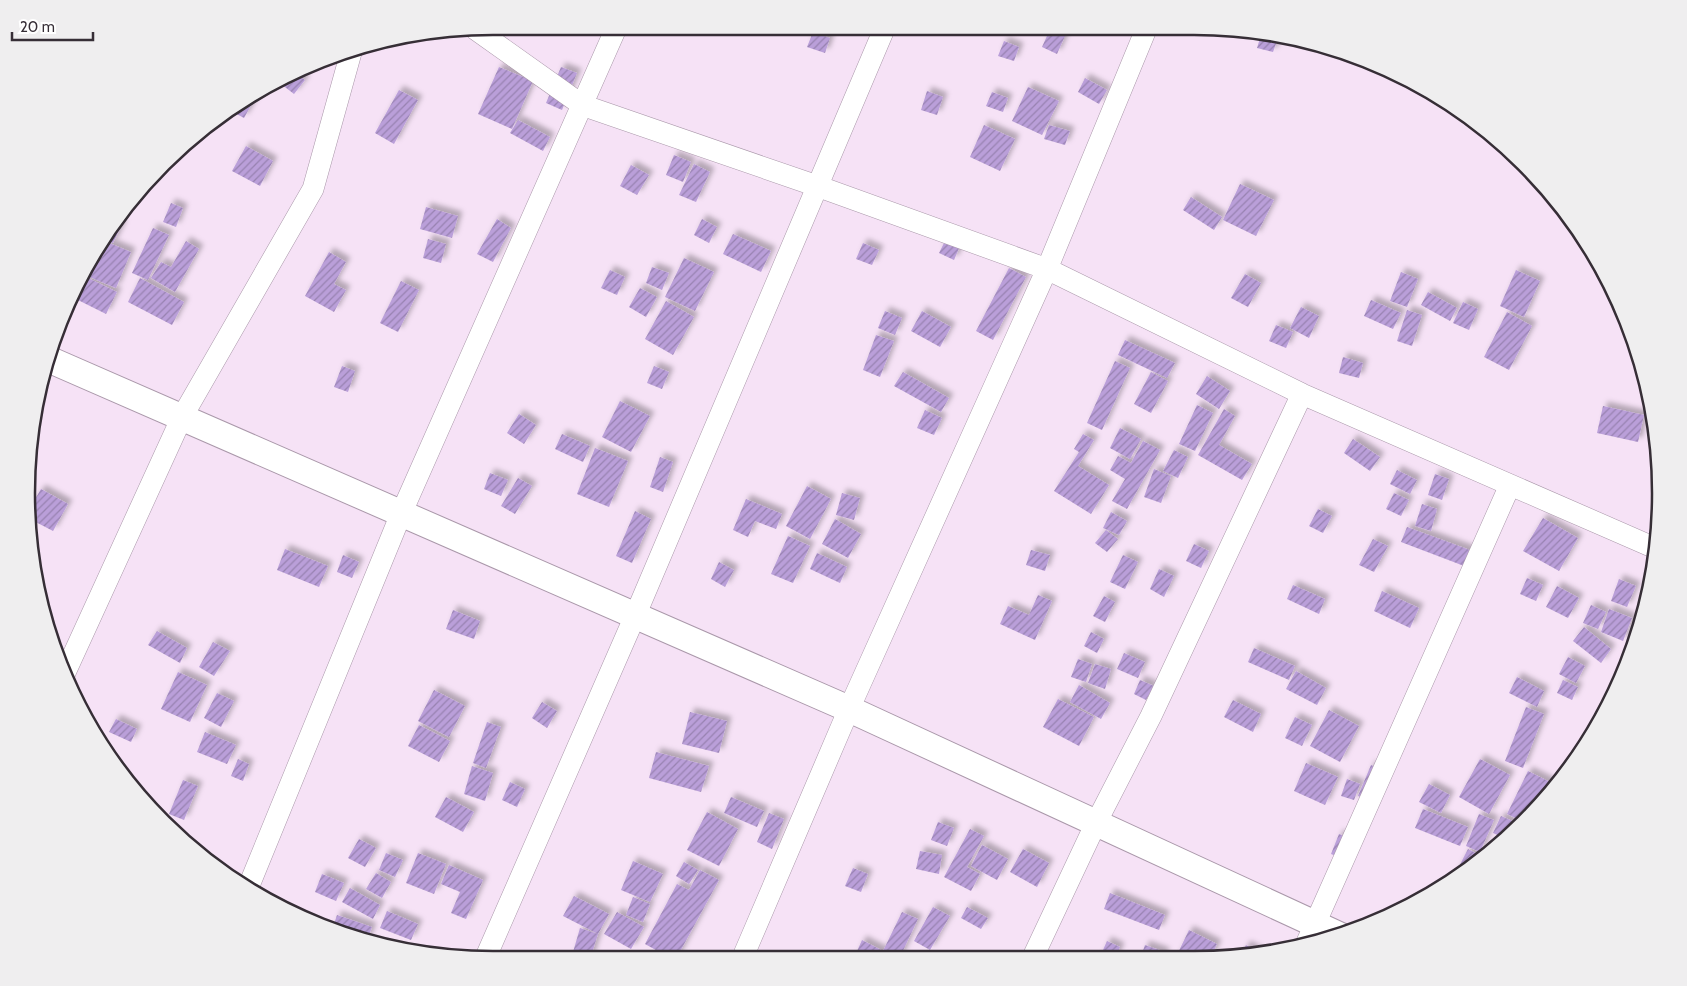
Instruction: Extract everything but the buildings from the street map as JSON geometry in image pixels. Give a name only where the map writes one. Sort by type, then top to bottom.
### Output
[{"type":"street","points":[[484,35],[582,105],[817,186],[1047,269],[1302,394],[1649,545]]},
{"type":"street","points":[[251,881],[401,514],[613,35]]},
{"type":"street","points":[[489,951],[634,616],[882,35]]},
{"type":"street","points":[[745,951],[850,709],[1047,269],[1144,35]]},
{"type":"street","points":[[69,665],[182,417],[313,188],[350,58]]},
{"type":"street","points":[[54,362],[850,709],[1096,823],[1311,934],[1510,484]]},
{"type":"street","points":[[1036,951],[1096,823],[1151,716],[1302,394]]}]
